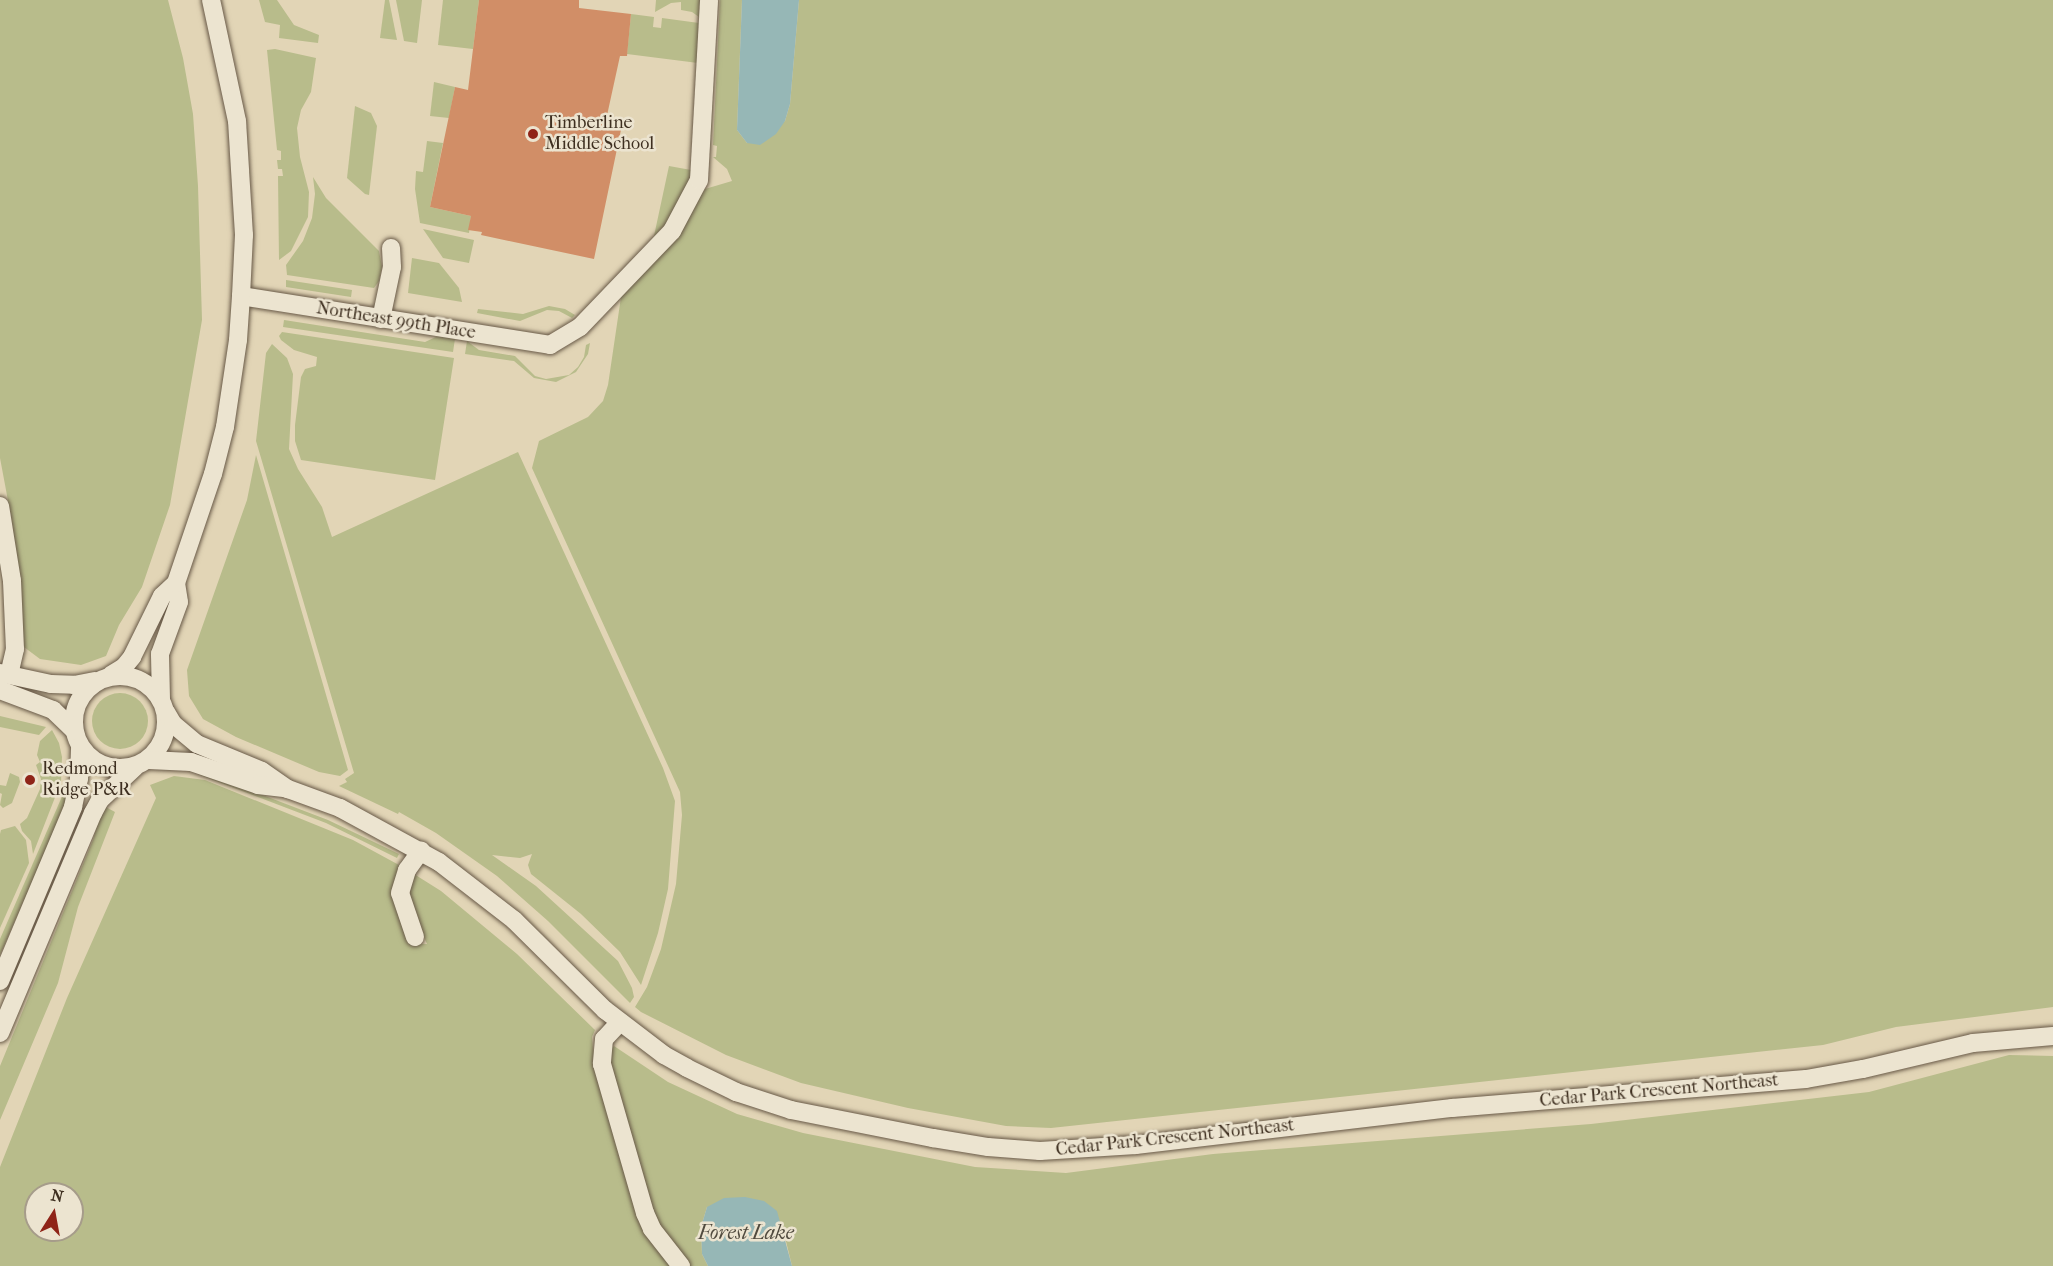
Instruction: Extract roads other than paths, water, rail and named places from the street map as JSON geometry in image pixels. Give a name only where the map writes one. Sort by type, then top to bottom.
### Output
[{"type":"street","points":[[0,1034],[100,800],[142,764],[165,735],[160,654],[178,602],[176,583],[209,485],[225,427],[238,340],[241,296],[244,235],[237,121],[211,0]]},
{"type":"street","name":"Northeast 99th Place","points":[[241,296],[550,345],[589,320],[672,231],[691,200],[701,169],[709,0]]},
{"type":"street","points":[[381,319],[392,267],[391,248]]},
{"type":"street","points":[[0,506],[13,592],[15,649],[4,673],[51,684],[74,685],[129,675],[146,682],[163,705]]},
{"type":"street","points":[[0,981],[73,807],[79,778],[76,706],[103,678],[124,667],[132,657],[162,596],[176,583]]},
{"type":"street","points":[[0,690],[45,705],[60,715],[77,739],[98,762],[109,767],[142,764]]},
{"type":"street","name":"Cedar Park Crescent Northeast","points":[[163,705],[173,724],[197,744],[262,771],[288,789]]},
{"type":"street","name":"Cedar Park Crescent Northeast","points":[[142,764],[191,762],[258,785],[288,789],[340,808],[421,852],[459,876],[496,905],[620,1022],[664,1055],[694,1072],[764,1102],[837,1120],[988,1147],[1040,1151],[1136,1145],[1452,1108],[1806,1079],[1863,1069],[1963,1044],[2017,1037],[2053,1036]]},
{"type":"street","points":[[415,937],[400,893],[407,870],[421,852]]},
{"type":"street","points":[[620,1022],[604,1039],[602,1064],[645,1213],[658,1237],[681,1266]]},
{"type":"water","points":[[742,0],[799,0],[790,104],[785,121],[776,134],[760,145],[747,143],[737,130]]},
{"type":"water","name":"Forest Lake","points":[[745,1197],[764,1201],[777,1211],[792,1266],[708,1266],[702,1254],[701,1227],[707,1207],[724,1198]]},
{"type":"place","name":"Timberline Middle School","points":[[533,134]]},
{"type":"place","name":"Redmond Ridge P&R","points":[[30,780]]}]
